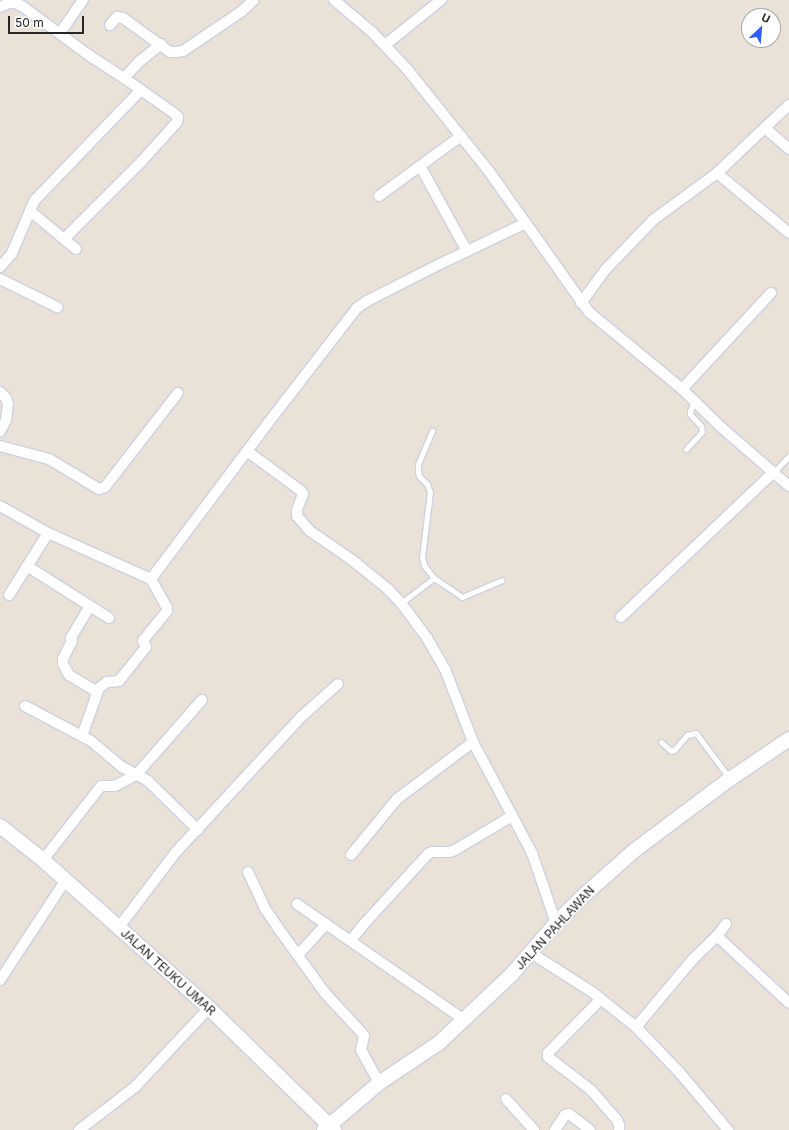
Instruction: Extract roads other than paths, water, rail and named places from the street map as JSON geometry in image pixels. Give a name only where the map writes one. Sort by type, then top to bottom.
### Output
[{"type":"main road","name":"JALAN PAHLAWAN","points":[[329,1128],[379,1083],[438,1043],[488,998],[531,953],[556,923],[635,850],[730,779],[789,739]]},
{"type":"main road","name":"JALAN TEUKU UMAR","points":[[0,826],[43,860],[209,1008],[329,1128]]},
{"type":"street","points":[[60,33],[83,0]]},
{"type":"street","points":[[110,25],[117,17],[123,18],[161,44],[170,52],[183,51],[242,11],[254,0]]},
{"type":"street","points":[[334,0],[385,45],[408,69],[488,170],[550,256],[581,303],[601,323],[682,389],[694,402],[789,486]]},
{"type":"street","points":[[385,45],[441,0]]},
{"type":"street","points":[[0,7],[9,3],[16,3],[178,117],[177,122],[142,161],[64,239]]},
{"type":"street","points":[[124,78],[140,61],[161,44]]},
{"type":"street","points":[[0,267],[12,252],[35,200],[141,90]]},
{"type":"street","points":[[581,303],[606,270],[653,220],[717,173],[789,105]]},
{"type":"street","points":[[765,128],[789,149]]},
{"type":"street","points":[[379,196],[461,136]]},
{"type":"street","points":[[420,166],[467,251]]},
{"type":"street","points":[[717,173],[789,233]]},
{"type":"street","points":[[30,211],[76,249]]},
{"type":"street","points":[[150,579],[358,308],[367,301],[526,223]]},
{"type":"street","points":[[0,279],[57,308]]},
{"type":"street","points":[[682,389],[771,293]]},
{"type":"street","points":[[0,392],[6,398],[8,404],[6,420],[0,432]]},
{"type":"street","points":[[0,446],[49,459],[99,489],[105,487],[178,393]]},
{"type":"street","points":[[247,451],[301,491],[303,494],[296,510],[297,516],[310,531],[352,560],[388,589],[427,638],[445,669],[473,742],[532,853],[556,923]]},
{"type":"street","points":[[621,617],[773,473]]},
{"type":"street","points":[[0,506],[48,533],[150,579],[167,611],[144,639],[143,641],[146,647],[119,681],[103,683],[97,692],[82,736]]},
{"type":"street","points":[[9,595],[48,533]]},
{"type":"street","points":[[27,566],[109,618]]},
{"type":"street","points":[[90,606],[71,638],[72,642],[63,659],[63,664],[69,675],[97,692]]},
{"type":"street","points":[[119,927],[176,852],[302,716],[338,684]]},
{"type":"street","points":[[43,860],[101,786],[115,786],[136,775],[202,700]]},
{"type":"street","points":[[25,706],[99,746],[122,767],[155,786],[198,830]]},
{"type":"street","points":[[351,855],[397,799],[473,742]]},
{"type":"street","points":[[351,940],[428,854],[432,852],[449,852],[455,850],[512,816]]},
{"type":"street","points":[[248,872],[264,906],[298,956],[325,993],[364,1036],[361,1050],[379,1083]]},
{"type":"street","points":[[0,980],[66,881]]},
{"type":"street","points":[[297,904],[463,1019]]},
{"type":"street","points":[[298,956],[326,924]]},
{"type":"street","points":[[636,1027],[693,959],[717,936],[726,924]]},
{"type":"street","points":[[717,936],[789,1003]]},
{"type":"street","points":[[531,953],[601,999],[636,1027],[680,1073],[728,1130]]},
{"type":"street","points":[[601,999],[548,1053],[548,1057],[591,1090],[617,1120],[619,1130]]},
{"type":"street","points":[[79,1130],[135,1087],[209,1008]]},
{"type":"street","points":[[506,1099],[534,1130]]},
{"type":"street","points":[[555,1130],[565,1115],[569,1114],[590,1130]]},
{"type":"lane","points":[[686,449],[702,432],[701,426],[690,414],[694,402]]},
{"type":"lane","points":[[432,431],[418,464],[419,476],[427,484],[430,492],[422,557],[424,565],[434,578],[462,597],[502,580]]},
{"type":"lane","points":[[773,473],[789,456]]},
{"type":"lane","points":[[401,604],[434,578]]},
{"type":"lane","points":[[662,742],[671,751],[674,750],[687,735],[696,733],[730,779]]}]
